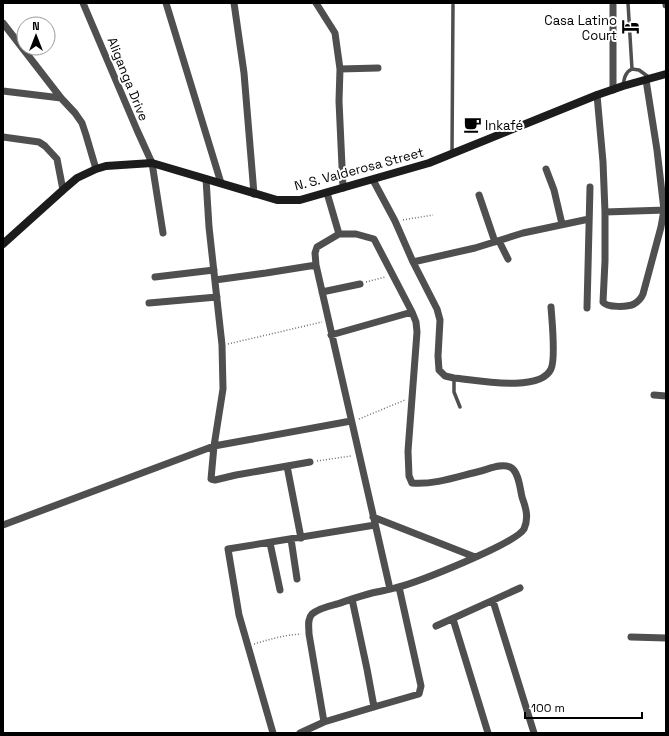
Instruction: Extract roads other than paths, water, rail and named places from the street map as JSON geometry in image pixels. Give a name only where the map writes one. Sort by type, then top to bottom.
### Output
[{"type":"main road","name":"N. S. Valderosa Street","points":[[3,244],[77,178],[106,166],[152,163],[277,200],[300,200],[429,163],[598,95],[623,86],[666,74]]},
{"type":"street","name":"Aliganga Drive","points":[[83,3],[136,130],[152,163],[162,233]]},
{"type":"street","points":[[166,3],[221,183]]},
{"type":"street","points":[[234,3],[244,73],[254,194]]},
{"type":"street","points":[[316,3],[335,33],[340,69],[339,101],[343,188]]},
{"type":"street","points":[[612,90],[613,5]]},
{"type":"street","points":[[3,23],[60,98],[75,113],[82,123],[96,169]]},
{"type":"street","points":[[340,69],[378,68]]},
{"type":"street","points":[[598,95],[605,212],[603,302],[607,306],[633,304],[640,300],[643,294],[665,210],[648,79]]},
{"type":"street","points":[[3,91],[60,98]]},
{"type":"street","points":[[3,137],[39,142],[45,146],[57,159],[63,190]]},
{"type":"street","points":[[546,169],[554,190],[562,224]]},
{"type":"street","points":[[206,179],[209,227],[222,345],[223,389],[211,469],[212,479],[310,462]]},
{"type":"street","points":[[373,180],[395,221],[439,315],[439,370],[445,376],[521,384],[537,381],[547,376],[552,368],[553,350],[551,307]]},
{"type":"street","points":[[587,308],[590,187]]},
{"type":"street","points":[[326,192],[339,234]]},
{"type":"street","points":[[479,195],[497,241],[508,258]]},
{"type":"street","points":[[605,212],[665,210]]},
{"type":"street","points":[[413,262],[475,248],[523,233],[589,219]]},
{"type":"street","points":[[324,722],[309,634],[308,621],[311,615],[319,609],[398,587],[475,557],[511,540],[523,530],[527,520],[517,476],[514,470],[510,467],[497,466],[421,484],[412,483],[409,476],[408,451],[417,332],[416,322],[394,275],[373,238],[356,234],[339,234],[317,247],[315,253],[316,265],[390,589]]},
{"type":"street","points":[[215,280],[316,265]]},
{"type":"street","points":[[155,277],[214,270]]},
{"type":"street","points":[[322,292],[360,284]]},
{"type":"street","points":[[149,303],[217,298]]},
{"type":"street","points":[[331,335],[412,312]]},
{"type":"street","points":[[654,395],[666,396]]},
{"type":"street","points":[[3,525],[214,446],[351,421]]},
{"type":"street","points":[[287,466],[300,538]]},
{"type":"street","points":[[273,733],[236,602],[228,549],[291,540],[374,521],[475,557]]},
{"type":"street","points":[[291,540],[297,579]]},
{"type":"street","points":[[270,543],[280,590]]},
{"type":"street","points":[[300,733],[324,722],[374,706],[419,694],[421,692],[421,686],[398,587]]},
{"type":"street","points":[[436,626],[520,588]]},
{"type":"street","points":[[352,599],[374,706]]},
{"type":"street","points":[[493,601],[534,733]]},
{"type":"street","points":[[453,619],[488,733]]},
{"type":"street","points":[[631,637],[666,638]]},
{"type":"lane","points":[[628,3],[632,68]]},
{"type":"lane","points":[[452,5],[452,154]]},
{"type":"lane","points":[[632,68],[639,70],[648,79]]},
{"type":"lane","points":[[623,86],[625,75],[632,68]]},
{"type":"lane","points":[[454,378],[454,392],[460,407]]},
{"type":"place","name":"Casa Latino Court","points":[[630,27]]},
{"type":"place","name":"Inkafé","points":[[472,125]]}]
